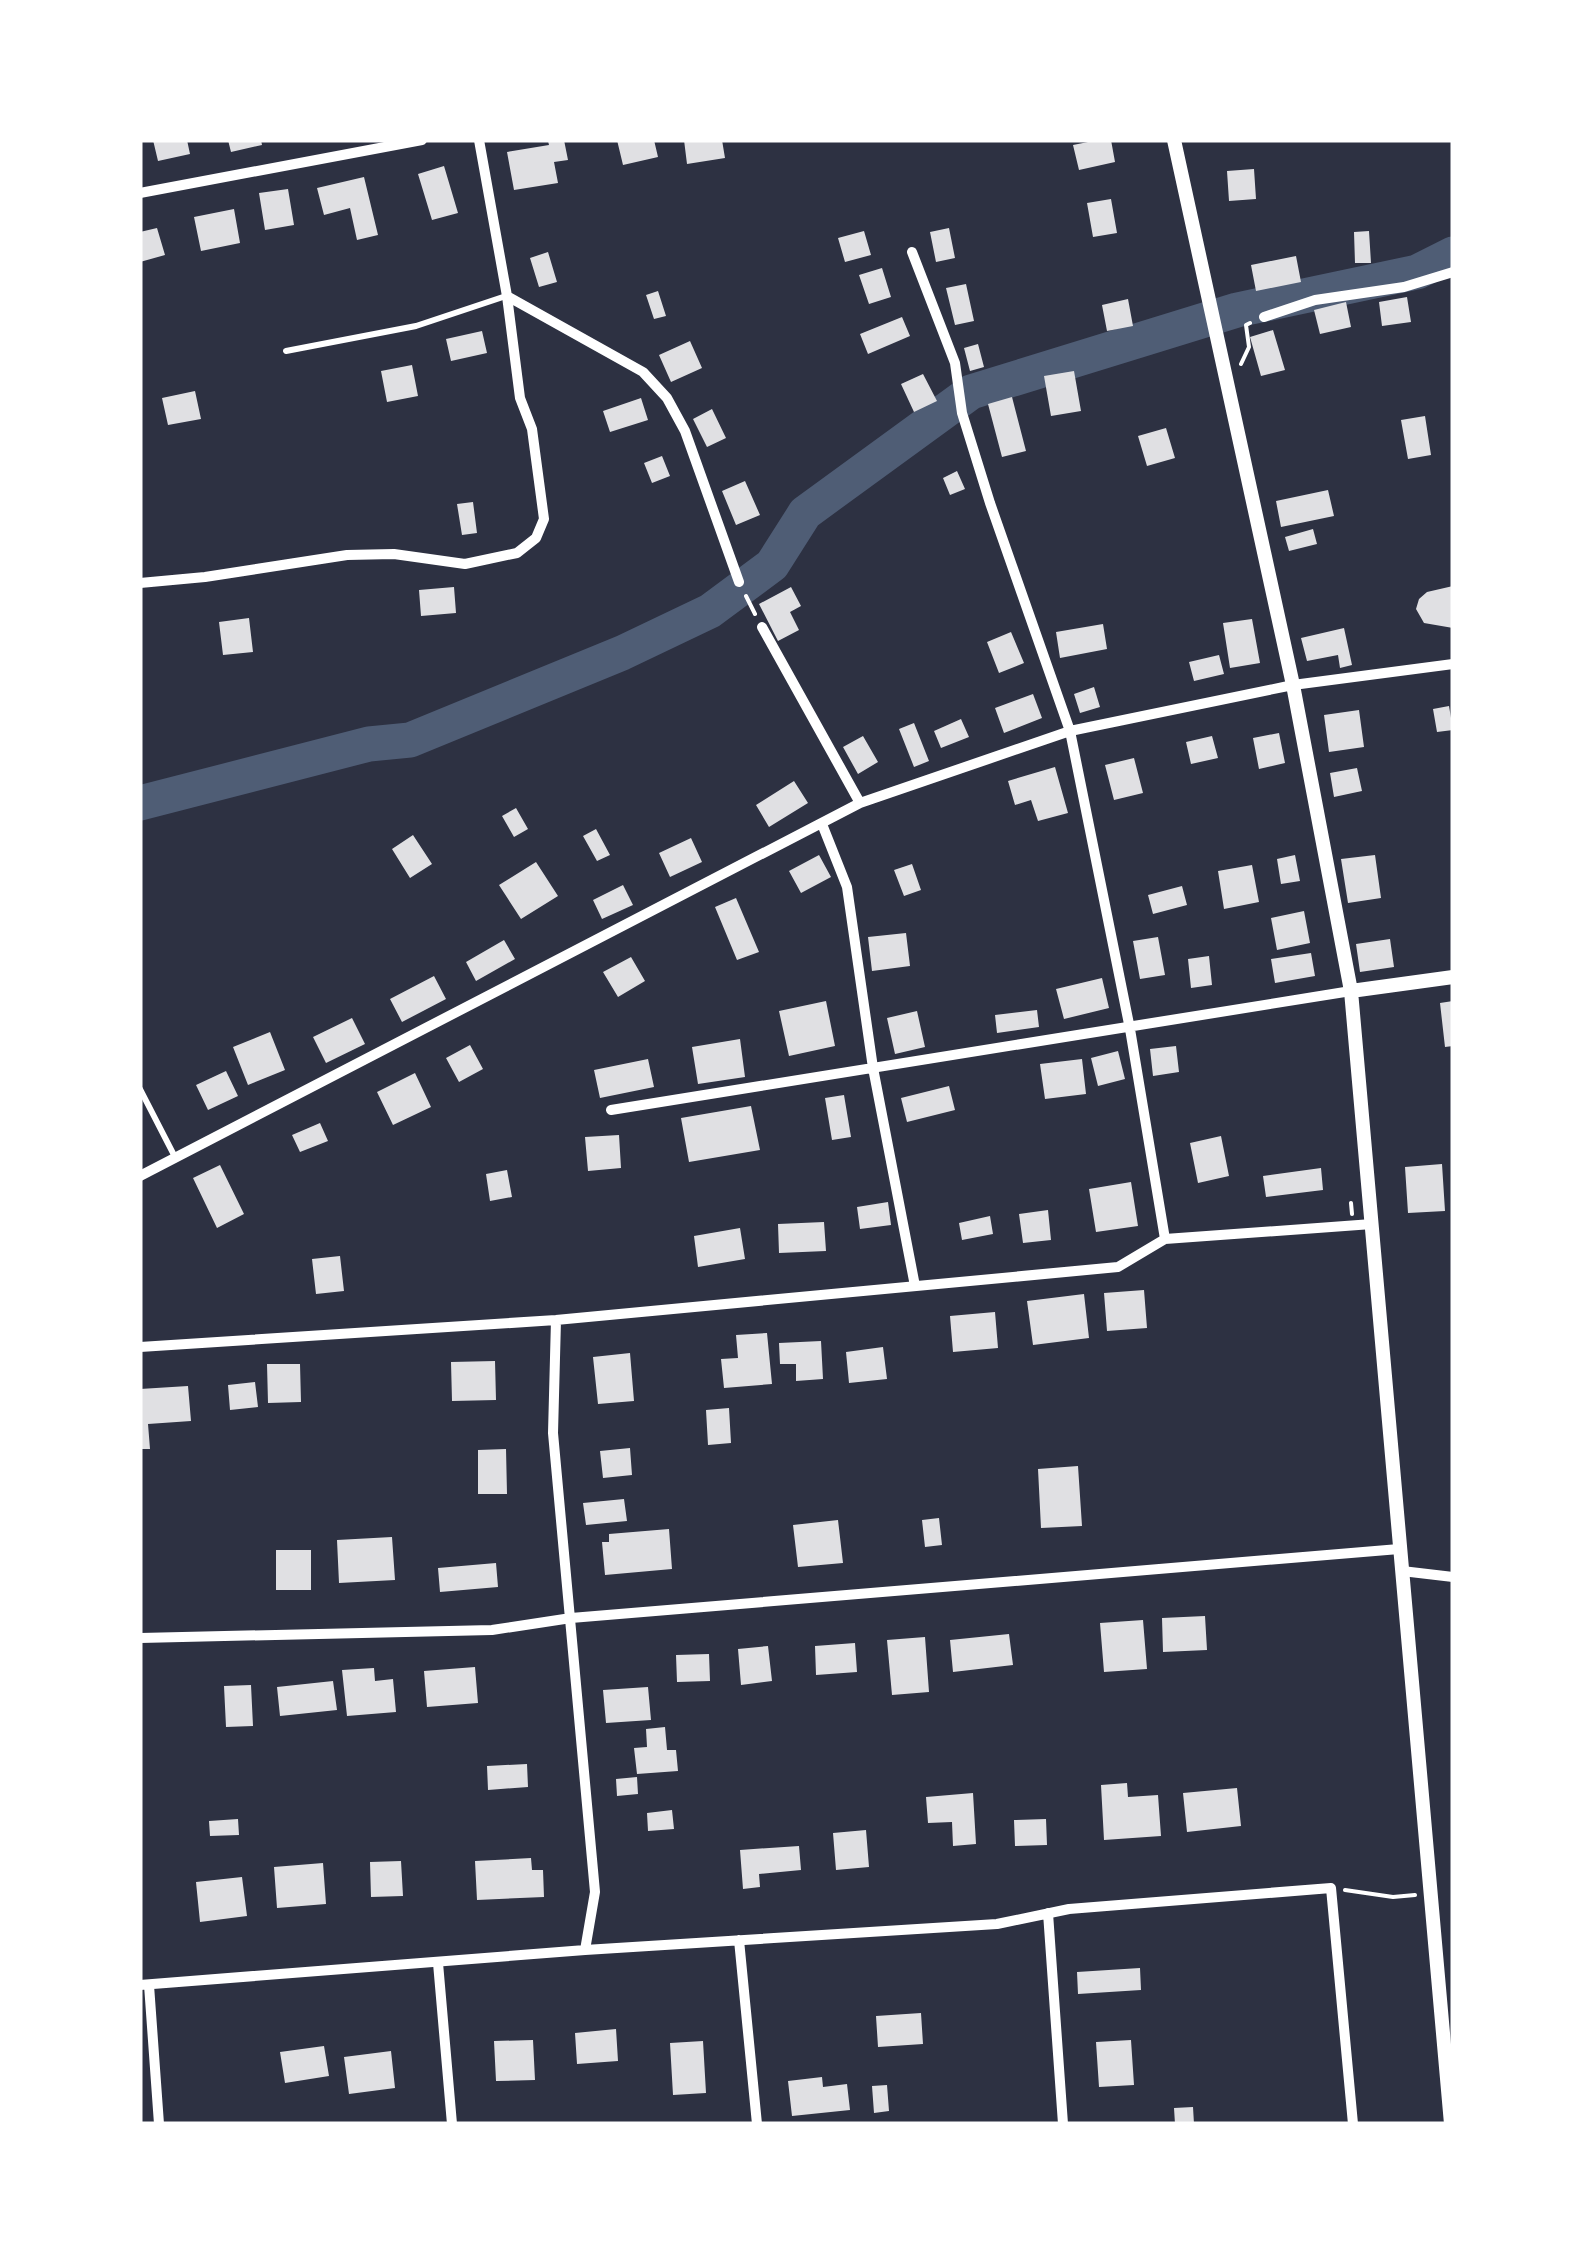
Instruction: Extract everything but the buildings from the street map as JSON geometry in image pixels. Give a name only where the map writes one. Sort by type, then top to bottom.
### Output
[{"type":"street","points":[[140,194],[422,140]]},
{"type":"street","points":[[140,583],[346,555],[394,554],[465,564],[516,552],[536,538],[544,520],[532,429],[520,398],[508,296],[480,140]]},
{"type":"street","points":[[1174,140],[1204,274],[1232,369],[1352,990],[1451,2124]]},
{"type":"street","points":[[912,252],[955,362],[962,413],[990,503],[1070,730],[1130,1028],[1165,1239]]},
{"type":"street","points":[[1264,317],[1316,300],[1404,287],[1453,272]]},
{"type":"street","points":[[508,296],[643,372],[667,398],[684,431],[739,582]]},
{"type":"street","points":[[762,628],[860,804]]},
{"type":"street","points":[[140,1176],[860,804],[1070,730],[1293,685],[1453,664]]},
{"type":"street","points":[[822,824],[847,887],[874,1068],[915,1286]]},
{"type":"street","points":[[611,1110],[1453,976]]},
{"type":"street","points":[[140,1347],[556,1320],[1118,1267],[1165,1239],[1372,1224]]},
{"type":"street","points":[[556,1320],[552,1433],[595,1892],[584,1950]]},
{"type":"street","points":[[140,1638],[492,1630],[570,1618],[1399,1549]]},
{"type":"street","points":[[1402,1571],[1453,1578]]},
{"type":"street","points":[[159,2124],[145,1985],[584,1950],[998,1924],[1069,1909],[1330,1888],[1353,2124]]},
{"type":"street","points":[[1048,1913],[1063,2124]]},
{"type":"street","points":[[739,1940],[757,2124]]},
{"type":"street","points":[[438,1963],[452,2124]]},
{"type":"lane","points":[[286,351],[416,326],[508,296]]},
{"type":"lane","points":[[140,1089],[176,1160]]},
{"type":"path","points":[[1232,369],[1249,347],[1246,325],[1264,317]]},
{"type":"path","points":[[739,582],[762,628]]},
{"type":"path","points":[[1330,1888],[1393,1897],[1430,1893]]},
{"type":"waterway","points":[[140,803],[369,744],[410,740],[622,653],[710,611],[772,565],[805,513],[971,392],[1237,310],[1417,272],[1453,254]]}]
